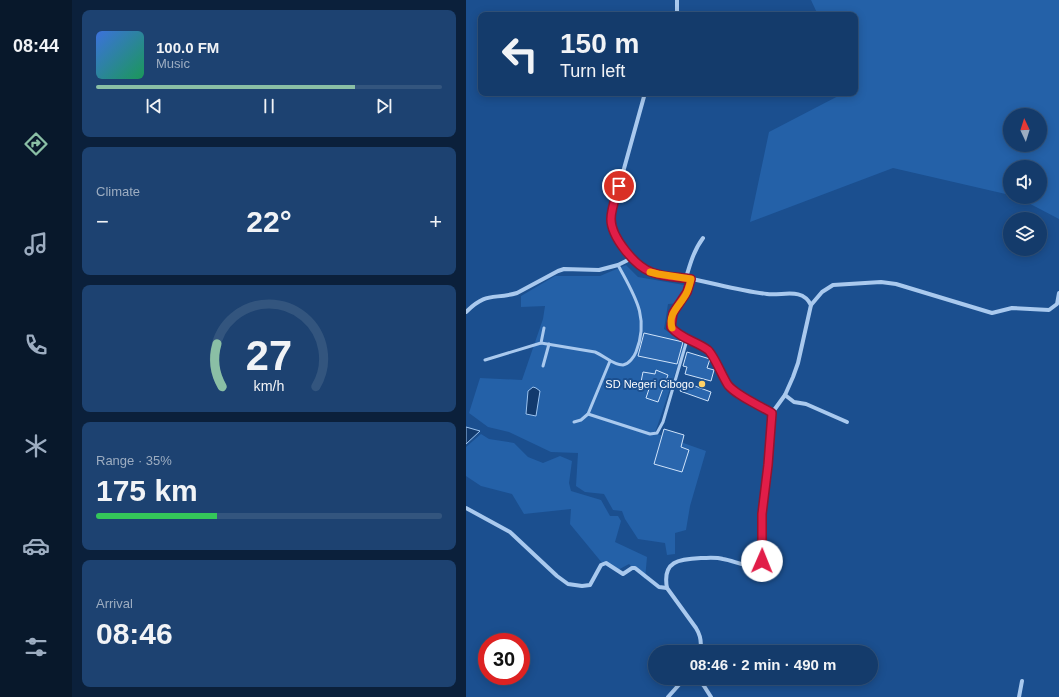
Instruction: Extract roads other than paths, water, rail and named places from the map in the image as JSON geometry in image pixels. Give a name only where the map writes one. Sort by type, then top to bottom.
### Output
[{"type":"street","points":[[677,0],[677,12]]},
{"type":"street","points":[[643,96],[610,219],[615,234],[632,258],[650,272],[768,294],[800,294],[808,300],[811,305]]},
{"type":"street","points":[[686,278],[693,256],[703,238]]},
{"type":"street","points":[[466,312],[479,300],[487,297],[511,295],[558,271],[570,269],[599,270],[618,265],[632,258]]},
{"type":"street","points":[[691,279],[687,292],[675,309],[671,321],[671,327],[675,332],[708,350],[713,356],[722,376],[729,386],[739,394],[772,413]]},
{"type":"street","points":[[701,645],[701,641],[696,628],[667,588],[667,573],[670,566],[680,559],[721,558],[746,566],[759,564],[762,561],[762,514],[772,413],[785,395],[798,363],[811,305],[822,292],[830,286],[837,284],[892,283],[992,313],[1012,308],[1049,310],[1057,304],[1059,293]]},
{"type":"street","points":[[785,395],[794,402],[803,403],[847,422]]},
{"type":"street","points":[[466,508],[510,532],[557,576],[568,584],[582,586],[590,585],[601,565],[606,563],[623,574],[632,568],[635,568],[659,587],[667,588]]},
{"type":"street","points":[[1019,697],[1022,681]]},
{"type":"street","points":[[668,697],[679,685]]},
{"type":"street","points":[[703,685],[711,697]]},
{"type":"lane","points":[[485,360],[541,343],[595,352],[603,355],[610,361],[624,365],[627,363],[634,356],[640,342],[642,331],[639,304],[618,265]]},
{"type":"lane","points":[[541,343],[544,328]]},
{"type":"lane","points":[[588,414],[650,434],[657,433],[662,422],[688,340]]},
{"type":"lane","points":[[543,366],[549,344]]},
{"type":"lane","points":[[574,422],[581,420],[588,414],[610,361]]},
{"type":"place","name":"SD Negeri Cibogo","points":[[702,384]]}]
